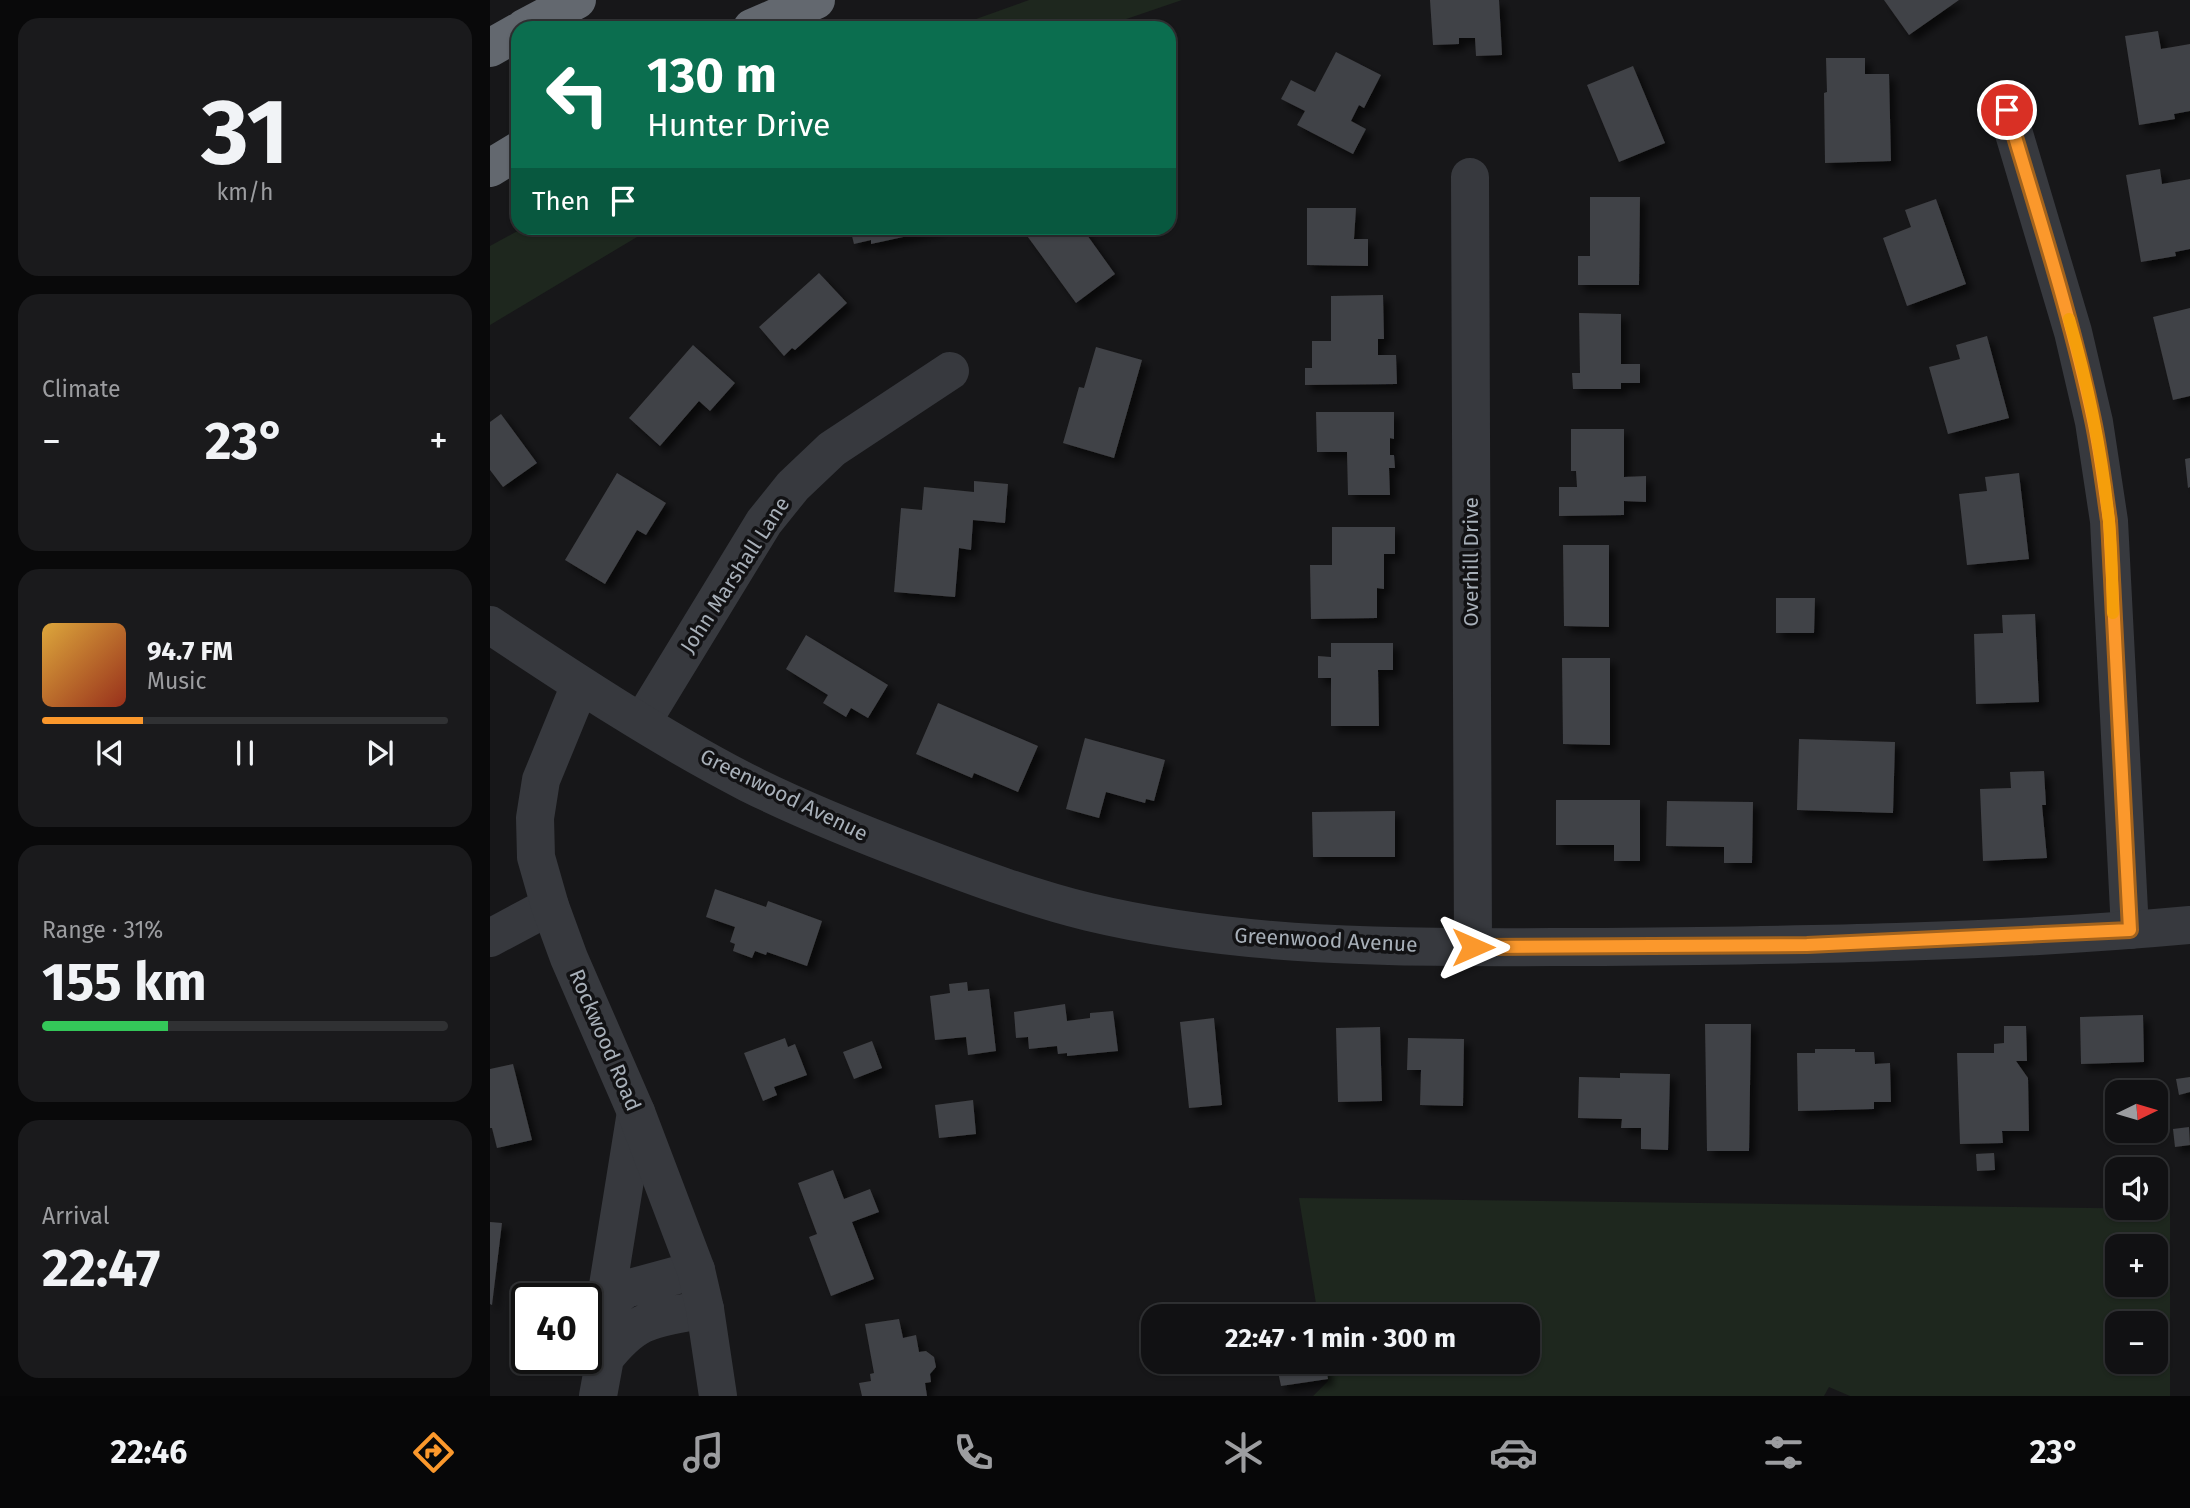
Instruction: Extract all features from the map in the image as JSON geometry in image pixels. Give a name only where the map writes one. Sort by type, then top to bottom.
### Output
[{"type":"highway","points":[[537,21],[577,0]]},
{"type":"highway","points":[[768,21],[816,0]]},
{"type":"highway","points":[[490,48],[511,36]]},
{"type":"highway","points":[[490,168],[511,155]]},
{"type":"street","points":[[2007,110],[2073,332],[2094,422],[2109,521],[2130,930]]},
{"type":"street","name":"Overhill Drive","points":[[1470,177],[1473,947]]},
{"type":"street","name":"John Marshall Lane","points":[[642,722],[764,522],[793,486],[832,449],[950,371]]},
{"type":"street","name":"Greenwood Avenue","points":[[490,625],[580,685],[642,722],[746,781],[832,823],[969,875],[1058,904],[1164,926],[1280,942],[1473,947],[1807,945],[2190,925]]},
{"type":"street","name":"Rockwood Road","points":[[580,685],[541,780],[535,818],[536,856],[569,958],[636,1112],[696,1270],[705,1309],[718,1396]]},
{"type":"street","points":[[490,938],[550,906]]},
{"type":"street","points":[[598,1396],[605,1358],[602,1323],[636,1112]]},
{"type":"street","points":[[605,1304],[626,1289],[696,1270]]},
{"type":"street","points":[[605,1358],[630,1330],[646,1321],[705,1309]]},
{"type":"shaded area","points":[[1029,0],[1182,0],[1120,21],[970,21]]},
{"type":"shaded area","points":[[511,235],[640,235],[490,325],[490,246]]},
{"type":"shaded area","points":[[1299,1198],[2105,1208],[2105,1220],[2168,1220],[2170,1209],[2170,1396],[1850,1396],[1829,1387],[1824,1396],[1313,1396],[1328,1381],[1327,1374],[1540,1374],[1540,1304],[1316,1304]]},
{"type":"building","points":[[1430,0],[1499,0],[1502,55],[1476,56],[1475,38],[1459,38],[1459,44],[1433,45]]},
{"type":"building","points":[[1884,0],[1959,0],[1909,35]]},
{"type":"building","points":[[2158,31],[2161,49],[2190,44],[2190,111],[2174,114],[2175,119],[2139,125],[2125,36]]},
{"type":"building","points":[[1336,52],[1381,75],[1364,108],[1359,105],[1351,121],[1366,129],[1353,154],[1297,125],[1305,111],[1281,99],[1291,80],[1315,92]]},
{"type":"building","points":[[1826,58],[1865,58],[1865,74],[1889,74],[1891,161],[1825,163]]},
{"type":"building","points":[[1633,66],[1665,143],[1619,162],[1587,85]]},
{"type":"building","points":[[2160,169],[2162,184],[2190,179],[2190,249],[2175,252],[2176,256],[2141,262],[2126,175]]},
{"type":"building","points":[[1590,197],[1640,197],[1639,285],[1578,285],[1578,256],[1590,256]]},
{"type":"building","points":[[1936,199],[1966,284],[1907,306],[1883,238],[1911,227],[1905,210]]},
{"type":"building","points":[[1307,208],[1356,208],[1354,239],[1368,239],[1368,266],[1307,265]]},
{"type":"building","points":[[852,235],[912,235],[871,244],[871,240],[854,244]]},
{"type":"building","points":[[1026,235],[1087,235],[1115,274],[1076,303]]},
{"type":"building","points":[[819,273],[847,303],[795,350],[792,348],[784,356],[759,327]]},
{"type":"building","points":[[1383,295],[1384,339],[1378,339],[1378,355],[1396,355],[1397,384],[1305,385],[1305,368],[1312,368],[1312,341],[1331,341],[1331,296]]},
{"type":"building","points":[[2190,308],[2190,396],[2173,400],[2153,317]]},
{"type":"building","points":[[1579,313],[1621,314],[1621,364],[1640,364],[1640,383],[1621,383],[1621,389],[1573,389],[1572,373],[1580,373]]},
{"type":"building","points":[[1987,336],[2009,418],[1948,434],[1929,367],[1960,359],[1956,345]]},
{"type":"building","points":[[693,345],[735,383],[710,411],[699,401],[660,446],[629,418]]},
{"type":"building","points":[[1096,347],[1142,360],[1114,458],[1063,443],[1079,387],[1084,388]]},
{"type":"building","points":[[1316,412],[1394,412],[1394,439],[1390,438],[1390,455],[1394,455],[1395,468],[1389,468],[1390,495],[1348,495],[1347,452],[1317,452]]},
{"type":"building","points":[[501,414],[537,463],[503,487],[490,470],[490,422]]},
{"type":"building","points":[[1571,429],[1624,429],[1624,477],[1646,476],[1646,502],[1624,501],[1624,515],[1559,516],[1559,487],[1577,487],[1576,471],[1571,471]]},
{"type":"building","points":[[2190,458],[2190,487],[2188,488],[2185,459]]},
{"type":"building","points":[[617,473],[666,503],[646,535],[637,530],[605,584],[565,560]]},
{"type":"building","points":[[2019,473],[2029,559],[1967,565],[1959,494],[1987,491],[1985,477]]},
{"type":"building","points":[[974,481],[1008,484],[1005,523],[973,520],[971,550],[959,548],[955,597],[894,592],[901,508],[922,510],[924,487],[974,492]]},
{"type":"building","points":[[1332,527],[1395,527],[1395,554],[1384,554],[1384,589],[1377,588],[1377,618],[1311,619],[1310,565],[1332,565]]},
{"type":"building","points":[[1563,545],[1609,545],[1609,627],[1564,626]]},
{"type":"building","points":[[1776,598],[1815,598],[1814,633],[1776,633]]},
{"type":"building","points":[[2035,614],[2039,702],[1976,704],[1974,634],[2003,633],[2002,615]]},
{"type":"building","points":[[806,635],[888,685],[868,718],[851,708],[846,717],[823,703],[828,695],[786,669]]},
{"type":"building","points":[[1331,643],[1393,643],[1393,670],[1378,670],[1379,726],[1331,726],[1331,678],[1318,678],[1318,656],[1331,657]]},
{"type":"building","points":[[1562,658],[1610,658],[1610,745],[1563,744]]},
{"type":"building","points":[[938,703],[1038,746],[1018,792],[974,773],[972,778],[916,754]]},
{"type":"building","points":[[1085,738],[1165,760],[1154,801],[1146,799],[1145,803],[1106,792],[1099,818],[1066,809]]},
{"type":"building","points":[[1799,739],[1895,742],[1893,813],[1797,810]]},
{"type":"building","points":[[2044,771],[2046,805],[2042,805],[2047,858],[1983,861],[1980,789],[2011,788],[2010,772]]},
{"type":"building","points":[[1556,800],[1640,800],[1640,861],[1614,861],[1614,845],[1556,845]]},
{"type":"building","points":[[1667,801],[1753,802],[1752,863],[1724,863],[1724,847],[1666,846]]},
{"type":"building","points":[[1395,811],[1395,857],[1313,857],[1312,812]]},
{"type":"building","points":[[715,889],[766,907],[768,901],[822,921],[807,966],[767,952],[766,955],[755,951],[752,958],[733,951],[735,944],[730,942],[735,927],[706,917]]},
{"type":"building","points":[[967,982],[968,991],[989,989],[996,1051],[968,1055],[966,1037],[935,1040],[930,996],[950,993],[949,984]]},
{"type":"building","points":[[1065,1004],[1067,1021],[1090,1018],[1090,1013],[1113,1011],[1118,1051],[1067,1056],[1067,1053],[1058,1054],[1057,1046],[1029,1049],[1028,1037],[1016,1038],[1014,1012]]},
{"type":"building","points":[[2143,1015],[2144,1062],[2081,1064],[2080,1017]]},
{"type":"building","points":[[1214,1018],[1222,1105],[1189,1108],[1180,1022]]},
{"type":"building","points":[[1705,1024],[1751,1024],[1749,1151],[1707,1151]]},
{"type":"building","points":[[2004,1026],[2026,1026],[2027,1061],[2016,1061],[2028,1078],[2029,1131],[2002,1131],[2003,1143],[1960,1144],[1957,1053],[1994,1053],[1994,1044],[2004,1043]]},
{"type":"building","points":[[1380,1027],[1382,1101],[1338,1102],[1336,1028]]},
{"type":"building","points":[[785,1038],[788,1047],[795,1044],[807,1075],[774,1087],[777,1095],[763,1101],[744,1053]]},
{"type":"building","points":[[1408,1038],[1464,1039],[1463,1106],[1420,1105],[1421,1070],[1407,1070]]},
{"type":"building","points":[[872,1041],[882,1068],[854,1079],[843,1052]]},
{"type":"building","points":[[1815,1049],[1874,1052],[1875,1064],[1890,1063],[1891,1102],[1874,1102],[1874,1109],[1798,1111],[1797,1053],[1815,1053]]},
{"type":"building","points":[[513,1064],[532,1140],[497,1148],[490,1128],[490,1069]]},
{"type":"building","points":[[1620,1073],[1670,1074],[1668,1150],[1641,1149],[1641,1128],[1621,1128],[1622,1119],[1578,1118],[1579,1077],[1620,1078]]},
{"type":"building","points":[[2190,1077],[2190,1092],[2179,1095],[2176,1079]]},
{"type":"building","points":[[973,1100],[976,1134],[939,1138],[935,1105]]},
{"type":"building","points":[[2189,1127],[2190,1145],[2175,1147],[2173,1129]]},
{"type":"building","points":[[1994,1153],[1995,1170],[1977,1171],[1976,1154]]},
{"type":"building","points":[[833,1170],[844,1199],[870,1189],[879,1212],[852,1222],[874,1279],[831,1296],[809,1237],[817,1234],[798,1183]]},
{"type":"building","points":[[490,1222],[502,1223],[492,1305],[490,1304]]},
{"type":"building","points":[[899,1319],[903,1338],[916,1335],[919,1352],[926,1351],[934,1357],[936,1367],[930,1374],[931,1382],[925,1383],[927,1396],[862,1396],[859,1383],[871,1381],[870,1374],[874,1373],[865,1324]]},
{"type":"building","points":[[1278,1374],[1327,1374],[1328,1379],[1281,1386]]},
{"type":"slow traffic","points":[[2069,319],[2094,422],[2109,521],[2113,613]]},
{"type":"route","points":[[1473,947],[1807,945],[2091,934],[2130,930],[2109,521],[2094,422],[2073,332],[2007,110]]}]
